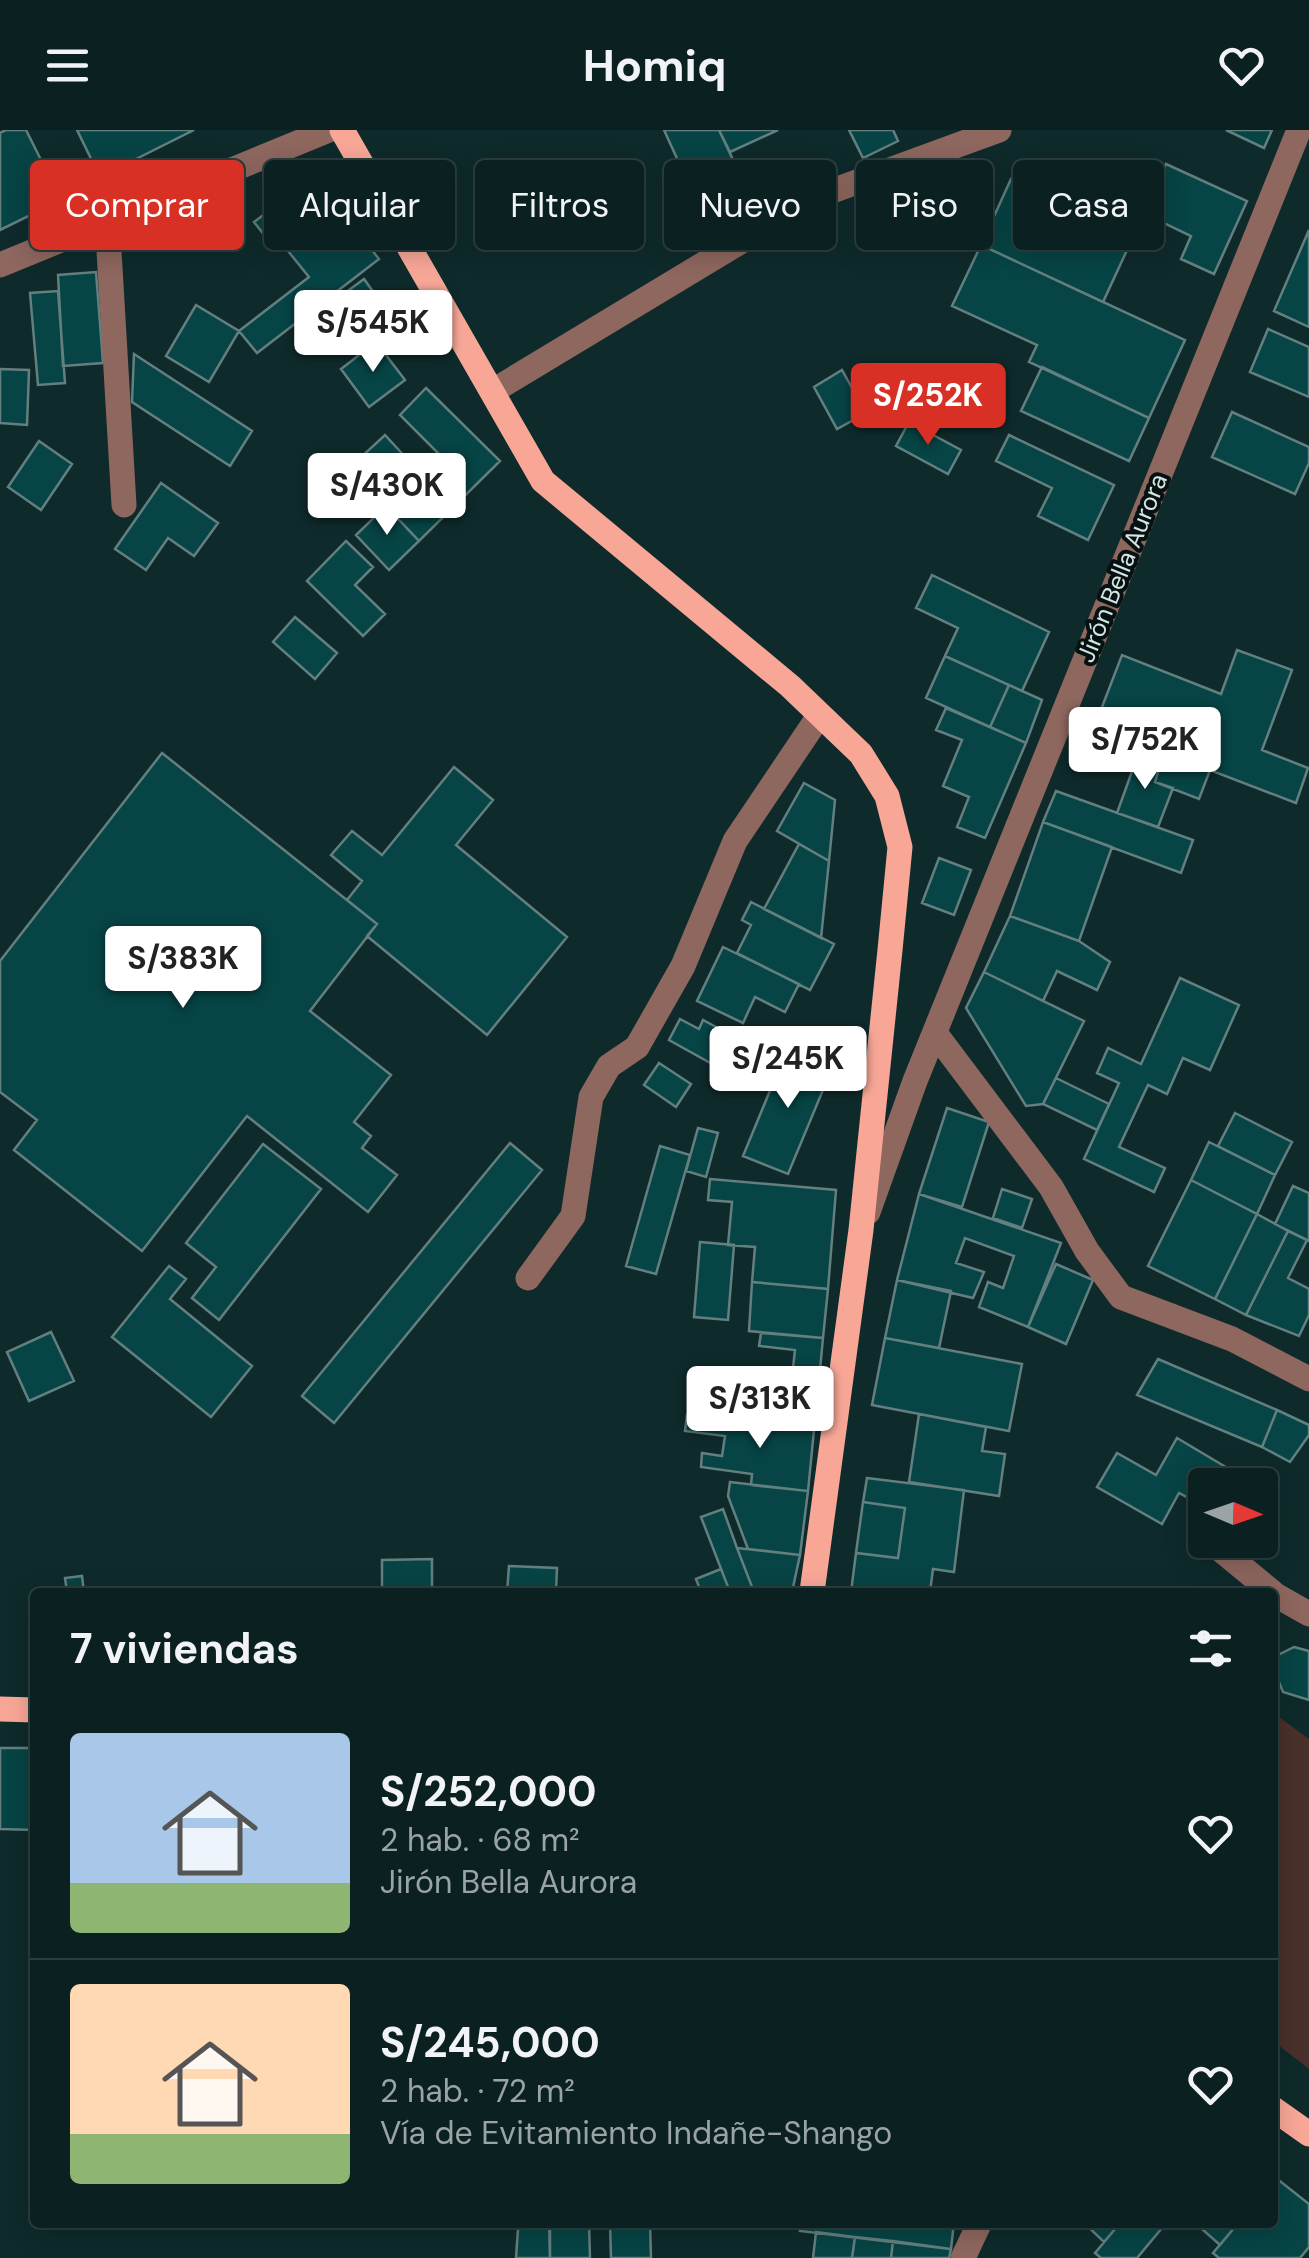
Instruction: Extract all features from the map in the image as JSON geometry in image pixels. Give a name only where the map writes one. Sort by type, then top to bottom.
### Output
[{"type":"main road","points":[[342,130],[543,481],[737,640],[861,754],[888,796],[900,847],[861,1230],[813,1588]]},
{"type":"main road","points":[[0,1709],[30,1710]]},
{"type":"main road","points":[[1278,2112],[1309,2134]]},
{"type":"street","points":[[244,163],[329,130]]},
{"type":"street","points":[[493,390],[813,198],[999,130]]},
{"type":"street","name":"Jirón Bella Aurora","points":[[861,1230],[935,1033],[1299,130]]},
{"type":"street","points":[[0,265],[34,250]]},
{"type":"street","points":[[110,250],[124,505]]},
{"type":"street","points":[[528,1278],[573,1216],[591,1097],[610,1066],[637,1047],[683,966],[736,841],[818,716]]},
{"type":"street","points":[[935,1033],[1051,1187],[1086,1251],[1122,1296],[1232,1339],[1309,1378]]},
{"type":"street","points":[[1231,1558],[1266,1588]]},
{"type":"street","points":[[1278,1596],[1309,1614]]},
{"type":"street","points":[[963,2258],[977,2228]]},
{"type":"shaded area","points":[[1278,1716],[1309,1739],[1309,2069],[1278,2045]]},
{"type":"building","points":[[26,130],[41,160],[30,160],[30,215],[0,230],[0,133]]},
{"type":"building","points":[[77,130],[194,130],[134,160],[92,160]]},
{"type":"building","points":[[664,130],[719,130],[733,160],[678,160]]},
{"type":"building","points":[[719,130],[778,130],[730,152]]},
{"type":"building","points":[[849,130],[893,130],[898,141],[863,158]]},
{"type":"building","points":[[1226,130],[1272,130],[1264,148]]},
{"type":"building","points":[[1166,164],[1247,201],[1214,274],[1181,259],[1191,236],[1164,223]]},
{"type":"building","points":[[1011,179],[1013,250],[1127,250],[1103,302],[992,250],[993,219]]},
{"type":"building","points":[[264,214],[264,235],[254,222]]},
{"type":"building","points":[[1309,230],[1309,327],[1274,311]]},
{"type":"building","points":[[372,250],[379,259],[257,353],[239,331],[309,277],[288,251]]},
{"type":"building","points":[[979,250],[992,250],[1185,340],[1149,418],[1029,362],[1037,345],[952,306]]},
{"type":"building","points":[[96,272],[103,363],[63,366],[58,275]]},
{"type":"building","points":[[364,279],[382,304],[352,326],[334,301]]},
{"type":"building","points":[[58,291],[65,383],[38,385],[30,293]]},
{"type":"building","points":[[196,305],[239,331],[209,382],[166,356]]},
{"type":"building","points":[[1268,329],[1309,347],[1309,397],[1250,372]]},
{"type":"building","points":[[376,342],[405,380],[369,407],[341,369]]},
{"type":"building","points":[[134,354],[252,431],[230,466],[132,402]]},
{"type":"building","points":[[1042,367],[1149,418],[1129,461],[1021,411]]},
{"type":"building","points":[[0,369],[29,370],[27,425],[0,423]]},
{"type":"building","points":[[842,370],[866,413],[837,429],[814,387]]},
{"type":"building","points":[[426,388],[500,461],[419,541],[386,506],[438,453],[400,415]]},
{"type":"building","points":[[1232,412],[1309,447],[1309,463],[1295,494],[1212,457]]},
{"type":"building","points":[[909,422],[961,450],[948,474],[896,446]]},
{"type":"building","points":[[385,435],[420,473],[382,510],[346,471]]},
{"type":"building","points":[[1009,435],[1114,485],[1088,540],[1038,516],[1052,488],[996,461]]},
{"type":"building","points":[[39,441],[72,464],[41,510],[8,487]]},
{"type":"building","points":[[161,483],[218,523],[194,556],[168,538],[146,570],[115,549]]},
{"type":"building","points":[[386,506],[419,541],[389,570],[356,535]]},
{"type":"building","points":[[346,541],[373,567],[355,585],[385,614],[363,636],[307,581]]},
{"type":"building","points":[[932,575],[1049,632],[1022,691],[945,656],[958,628],[916,608]]},
{"type":"building","points":[[295,617],[337,653],[315,679],[273,642]]},
{"type":"building","points":[[1237,650],[1292,670],[1262,750],[1308,768],[1296,803],[1210,770],[1199,799],[1155,782],[1162,760],[1092,733],[1122,655],[1221,694]]},
{"type":"building","points":[[945,656],[1009,685],[990,727],[926,698]]},
{"type":"building","points":[[1009,685],[1042,700],[1026,743],[990,727]]},
{"type":"building","points":[[946,708],[1026,743],[985,838],[957,827],[969,797],[943,786],[962,740],[936,730]]},
{"type":"building","points":[[1139,752],[1162,760],[1155,782],[1173,788],[1158,827],[1117,813]]},
{"type":"building","points":[[162,753],[377,924],[310,1011],[391,1075],[354,1122],[371,1136],[362,1148],[397,1175],[368,1212],[247,1116],[142,1251],[14,1150],[37,1120],[0,1092],[0,961]]},
{"type":"building","points":[[454,767],[493,800],[456,845],[567,937],[487,1035],[367,936],[377,924],[347,900],[362,881],[331,855],[352,831],[382,855]]},
{"type":"building","points":[[804,783],[835,800],[829,861],[777,831]]},
{"type":"building","points":[[1056,791],[1193,840],[1181,873],[1043,822]]},
{"type":"building","points":[[1043,822],[1112,847],[1079,941],[1010,916]]},
{"type":"building","points":[[799,844],[829,861],[821,938],[764,909]]},
{"type":"building","points":[[939,858],[971,870],[954,915],[922,903]]},
{"type":"building","points":[[751,902],[834,944],[810,990],[737,953],[751,925],[742,920]]},
{"type":"building","points":[[1010,916],[1079,941],[1110,962],[1097,990],[1057,971],[1043,1001],[984,972]]},
{"type":"building","points":[[723,947],[799,984],[785,1012],[755,997],[743,1023],[697,1001]]},
{"type":"building","points":[[984,972],[1084,1021],[1043,1104],[1026,1106],[966,1008]]},
{"type":"building","points":[[1180,978],[1239,1005],[1210,1070],[1183,1058],[1167,1094],[1148,1085],[1119,1147],[1165,1168],[1154,1192],[1084,1159],[1119,1083],[1097,1073],[1108,1048],[1141,1064]]},
{"type":"building","points":[[680,1019],[699,1029],[703,1020],[740,1040],[733,1054],[750,1063],[741,1080],[669,1040]]},
{"type":"building","points":[[788,1047],[833,1066],[788,1174],[743,1156]]},
{"type":"building","points":[[659,1063],[691,1084],[676,1107],[644,1085]]},
{"type":"building","points":[[1056,1078],[1109,1104],[1097,1130],[1043,1104]]},
{"type":"building","points":[[947,1108],[989,1122],[962,1207],[919,1194]]},
{"type":"building","points":[[1235,1113],[1292,1142],[1275,1175],[1218,1146]]},
{"type":"building","points":[[698,1128],[718,1133],[706,1177],[686,1171]]},
{"type":"building","points":[[1209,1142],[1275,1175],[1257,1214],[1191,1180]]},
{"type":"building","points":[[510,1143],[542,1170],[334,1423],[302,1396]]},
{"type":"building","points":[[263,1144],[321,1189],[219,1320],[192,1298],[216,1267],[186,1243]]},
{"type":"building","points":[[660,1146],[690,1155],[656,1274],[626,1266]]},
{"type":"building","points":[[710,1179],[836,1190],[828,1289],[752,1282],[755,1247],[728,1245],[732,1202],[708,1200]]},
{"type":"building","points":[[1191,1180],[1257,1214],[1215,1299],[1148,1266]]},
{"type":"building","points":[[1293,1186],[1309,1193],[1309,1241],[1275,1224]]},
{"type":"building","points":[[1002,1189],[1032,1199],[1022,1228],[993,1218]]},
{"type":"building","points":[[919,1194],[1061,1243],[1028,1327],[979,1307],[988,1282],[1003,1288],[1014,1256],[965,1238],[956,1263],[984,1272],[973,1298],[897,1280]]},
{"type":"building","points":[[1257,1214],[1288,1231],[1246,1315],[1215,1299]]},
{"type":"building","points":[[1288,1231],[1307,1240],[1288,1278],[1309,1289],[1309,1315],[1299,1336],[1246,1315]]},
{"type":"building","points":[[700,1242],[734,1245],[728,1320],[694,1317]]},
{"type":"building","points":[[1056,1264],[1093,1280],[1066,1344],[1028,1327]]},
{"type":"building","points":[[169,1266],[186,1279],[170,1299],[252,1366],[211,1417],[112,1337]]},
{"type":"building","points":[[897,1280],[951,1291],[939,1348],[885,1338]]},
{"type":"building","points":[[752,1282],[828,1289],[823,1338],[749,1331]]},
{"type":"building","points":[[51,1332],[74,1381],[29,1401],[7,1352]]},
{"type":"building","points":[[761,1333],[823,1338],[819,1380],[792,1377],[795,1350],[759,1346]]},
{"type":"building","points":[[885,1338],[1022,1364],[1009,1431],[872,1405]]},
{"type":"building","points":[[1158,1359],[1277,1410],[1262,1447],[1137,1395]]},
{"type":"building","points":[[706,1368],[819,1380],[814,1430],[701,1418]]},
{"type":"building","points":[[1277,1410],[1309,1425],[1309,1435],[1290,1462],[1262,1447]]},
{"type":"building","points":[[919,1414],[986,1427],[982,1451],[1005,1454],[999,1496],[909,1482]]},
{"type":"building","points":[[687,1415],[814,1430],[808,1491],[751,1485],[752,1474],[701,1467],[702,1453],[722,1456],[725,1436],[685,1431]]},
{"type":"building","points":[[1177,1438],[1227,1468],[1188,1468],[1188,1498],[1179,1493],[1162,1524],[1097,1487],[1117,1453],[1156,1475]]},
{"type":"building","points":[[867,1478],[964,1490],[954,1572],[933,1569],[931,1588],[852,1588],[856,1553],[898,1558],[905,1508],[863,1502]]},
{"type":"building","points":[[730,1482],[808,1491],[800,1555],[748,1549],[728,1496]]},
{"type":"building","points":[[863,1502],[905,1508],[898,1558],[856,1553]]},
{"type":"building","points":[[723,1509],[753,1588],[728,1588],[701,1517]]},
{"type":"building","points":[[737,1548],[800,1555],[793,1588],[752,1588]]},
{"type":"building","points":[[432,1559],[432,1588],[382,1588],[382,1560]]},
{"type":"building","points":[[509,1566],[557,1568],[556,1588],[507,1588]]},
{"type":"building","points":[[721,1569],[728,1588],[699,1588],[696,1579]]},
{"type":"building","points":[[82,1576],[84,1588],[66,1588],[65,1578]]},
{"type":"building","points":[[1294,1647],[1309,1651],[1309,1700],[1283,1692],[1278,1680],[1278,1655]]},
{"type":"building","points":[[0,1748],[30,1748],[30,1830],[0,1829]]},
{"type":"building","points":[[1278,2180],[1309,2204],[1309,2247],[1300,2258],[1219,2258],[1213,2253],[1234,2228],[1278,2228]]},
{"type":"building","points":[[549,2228],[589,2228],[590,2258],[550,2258]]},
{"type":"building","points":[[550,2228],[550,2258],[516,2258],[518,2229]]},
{"type":"building","points":[[610,2228],[650,2228],[651,2258],[611,2258]]},
{"type":"building","points":[[800,2228],[953,2228],[951,2249],[800,2231]]},
{"type":"building","points":[[1089,2228],[1116,2228],[1104,2242]]},
{"type":"building","points":[[1116,2228],[1162,2228],[1137,2258],[1101,2258],[1095,2253]]},
{"type":"building","points":[[1201,2228],[1234,2228],[1220,2245]]},
{"type":"building","points":[[816,2232],[855,2237],[852,2258],[813,2258]]},
{"type":"building","points":[[855,2237],[893,2241],[891,2258],[852,2258]]},
{"type":"building","points":[[893,2241],[951,2249],[949,2258],[891,2258]]}]
